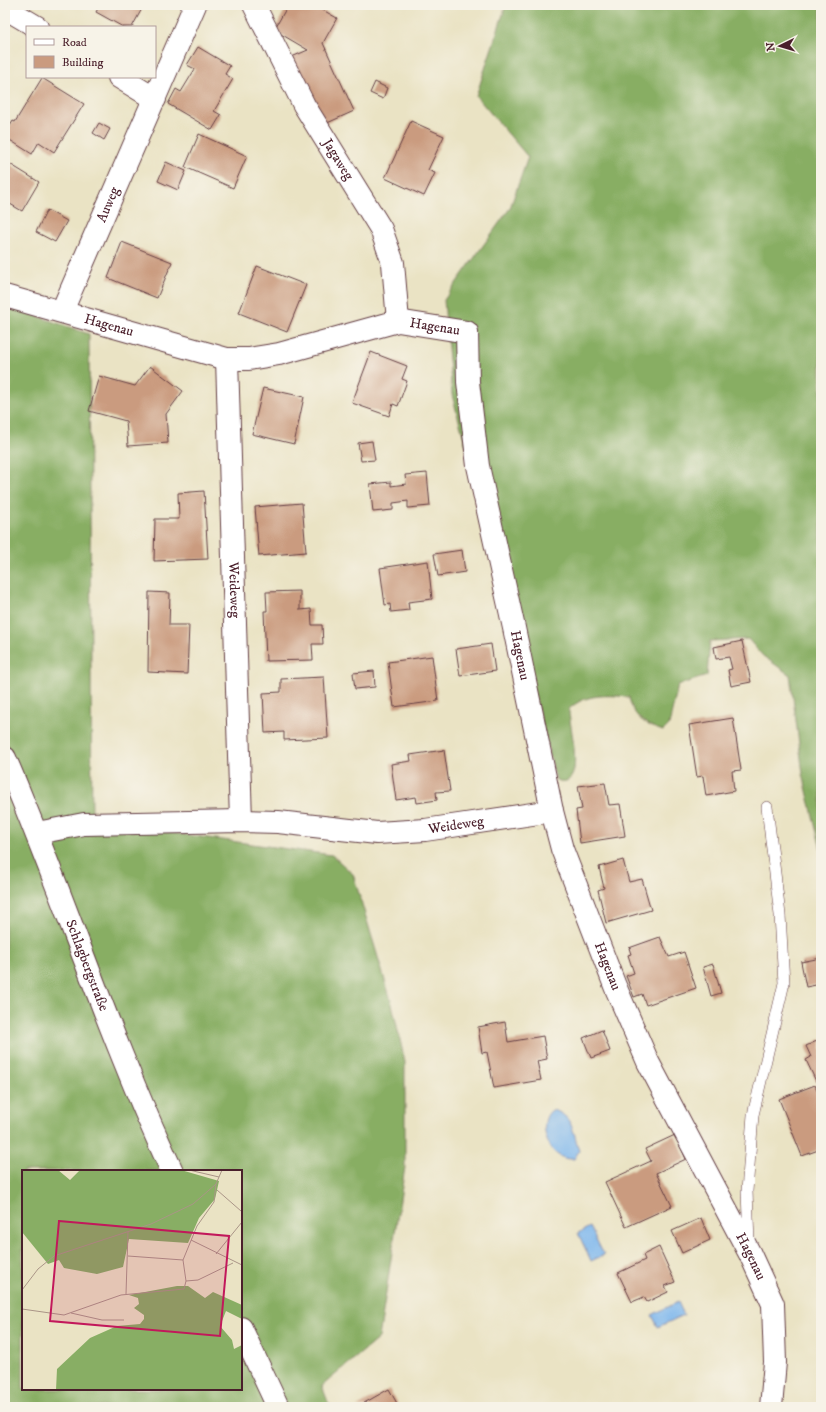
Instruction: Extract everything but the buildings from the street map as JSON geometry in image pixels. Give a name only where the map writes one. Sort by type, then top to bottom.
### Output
[{"type":"street","name":"Auweg","points":[[62,311],[155,99],[194,5]]},
{"type":"street","name":"Jagaweg","points":[[254,5],[304,105],[381,229],[393,263],[398,321]]},
{"type":"street","points":[[5,8],[35,26]]},
{"type":"street","points":[[121,78],[155,99]]},
{"type":"street","name":"Hagenau","points":[[5,296],[227,359],[249,359],[279,354],[398,321],[467,332],[468,382],[478,466],[514,628],[552,811],[575,884],[615,986],[648,1062],[750,1254],[773,1304],[775,1362],[771,1407]]},
{"type":"street","name":"Weideweg","points":[[227,359],[241,821]]},
{"type":"street","name":"Schlagbergstraße","points":[[5,758],[37,833],[134,1083],[172,1170]]},
{"type":"street","name":"Weideweg","points":[[37,833],[84,824],[241,821],[278,822],[377,833],[425,830],[552,811]]},
{"type":"street","points":[[242,1330],[278,1407]]},
{"type":"lane","points":[[750,1254],[747,1191],[749,1147],[753,1115],[784,983],[780,915],[767,808]]},
{"type":"green space","points":[[506,5],[726,5],[750,8],[753,5],[821,5],[821,850],[803,774],[790,675],[763,656],[748,639],[710,641],[707,676],[678,685],[669,725],[663,731],[645,723],[636,715],[629,697],[598,696],[583,700],[569,709],[574,766],[572,776],[566,781],[556,780],[540,715],[452,395],[444,300],[510,208],[528,157],[476,96]]},
{"type":"green space","points":[[5,305],[89,334],[92,822],[332,855],[353,874],[392,1004],[405,1062],[405,1167],[379,1338],[322,1386],[330,1407],[5,1407]]},
{"type":"water","points":[[552,1110],[559,1112],[564,1116],[572,1126],[579,1151],[574,1159],[565,1158],[557,1154],[551,1148],[547,1140],[545,1123],[547,1115]]},
{"type":"water","points":[[590,1227],[604,1255],[591,1261],[578,1233]]},
{"type":"water","points":[[678,1302],[684,1315],[658,1327],[652,1315]]}]
